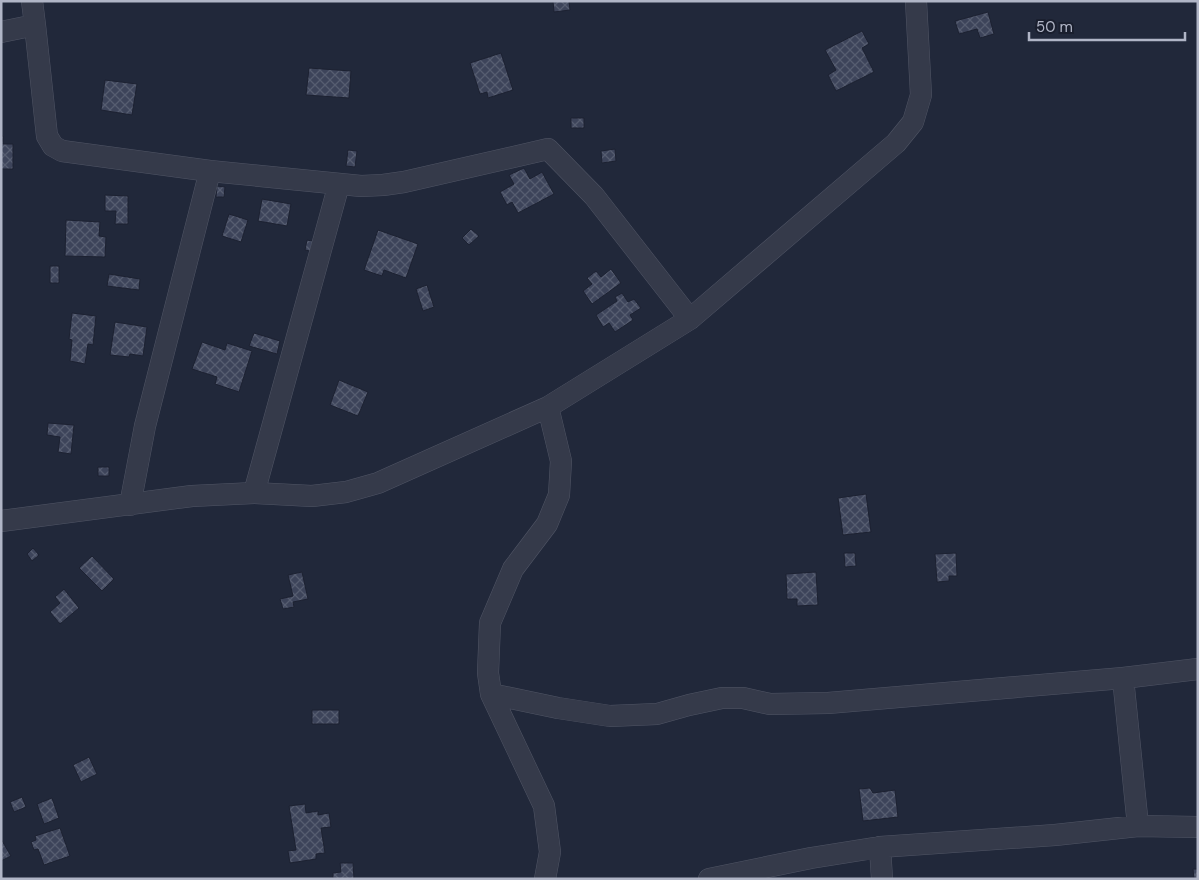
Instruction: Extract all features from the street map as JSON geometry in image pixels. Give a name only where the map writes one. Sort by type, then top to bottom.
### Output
[{"type":"street","points":[[32,1],[47,136],[53,146],[62,151],[210,171],[368,186],[404,182],[548,149],[594,196],[690,319]]},
{"type":"street","points":[[1,521],[192,496],[254,493],[312,496],[346,492],[378,483],[548,407],[690,319],[896,143],[913,122],[921,95],[916,1]]},
{"type":"street","points":[[1,32],[35,25]]},
{"type":"street","points":[[130,504],[145,426],[210,171]]},
{"type":"street","points":[[254,493],[339,184]]},
{"type":"street","points":[[545,879],[550,852],[544,806],[491,694],[488,673],[490,623],[513,569],[547,524],[559,495],[561,461],[548,407]]},
{"type":"street","points":[[491,694],[558,708],[610,716],[657,714],[722,698],[743,698],[770,704],[828,703],[1123,678],[1198,669]]},
{"type":"street","points":[[1123,678],[1138,826]]},
{"type":"street","points":[[709,879],[811,858],[880,848],[1055,835],[1138,826],[1198,827]]},
{"type":"street","points":[[880,848],[882,879]]},
{"type":"street","points":[[774,866],[795,879]]},
{"type":"building","points":[[553,1],[569,1],[570,10],[554,12]]},
{"type":"building","points":[[988,12],[994,34],[980,38],[977,29],[959,34],[955,21]]},
{"type":"building","points":[[862,31],[869,44],[862,48],[874,72],[836,91],[828,75],[836,70],[825,50]]},
{"type":"building","points":[[501,53],[513,90],[488,98],[487,92],[480,94],[470,63]]},
{"type":"building","points":[[309,68],[351,71],[349,98],[306,95]]},
{"type":"building","points":[[105,80],[137,84],[132,115],[101,110]]},
{"type":"building","points":[[571,118],[584,118],[584,128],[571,128]]},
{"type":"building","points":[[1,136],[3,136],[3,144],[13,144],[13,169],[1,169]]},
{"type":"building","points":[[615,149],[616,161],[602,163],[601,151]]},
{"type":"building","points":[[348,150],[357,151],[355,167],[346,166]]},
{"type":"building","points":[[524,168],[530,179],[542,172],[554,194],[518,213],[512,202],[507,205],[500,192],[514,184],[509,175]]},
{"type":"building","points":[[217,186],[225,187],[224,197],[216,197]]},
{"type":"building","points":[[105,195],[128,196],[128,224],[115,224],[116,211],[105,211]]},
{"type":"building","points":[[262,199],[291,204],[287,226],[258,221]]},
{"type":"building","points":[[229,214],[248,220],[241,242],[222,236]]},
{"type":"building","points":[[66,220],[100,222],[99,236],[106,237],[105,257],[65,256]]},
{"type":"building","points":[[471,229],[479,236],[469,245],[462,238]]},
{"type":"building","points":[[378,230],[418,244],[406,278],[384,270],[382,276],[364,270]]},
{"type":"building","points":[[307,240],[317,242],[315,252],[305,250]]},
{"type":"building","points":[[50,266],[59,266],[59,283],[50,283]]},
{"type":"building","points":[[611,269],[621,283],[592,304],[583,291],[592,284],[587,278],[596,271],[601,277]]},
{"type":"building","points":[[109,274],[140,279],[139,290],[107,286]]},
{"type":"building","points":[[427,285],[434,307],[423,311],[416,289]]},
{"type":"building","points":[[622,293],[628,302],[634,299],[641,308],[630,315],[633,320],[615,332],[609,323],[603,327],[596,315],[617,301],[615,297]]},
{"type":"building","points":[[72,313],[96,316],[93,345],[88,344],[85,364],[70,361],[72,340],[69,339]]},
{"type":"building","points":[[115,322],[147,327],[143,356],[130,354],[129,357],[110,355]]},
{"type":"building","points":[[254,333],[280,341],[277,354],[249,346]]},
{"type":"building","points":[[202,342],[225,350],[227,343],[252,351],[239,392],[215,384],[217,377],[192,369]]},
{"type":"building","points":[[339,380],[368,392],[358,416],[330,405]]},
{"type":"building","points":[[48,423],[74,425],[71,454],[58,452],[60,437],[47,435]]},
{"type":"building","points":[[98,467],[109,467],[109,476],[98,476]]},
{"type":"building","points":[[866,494],[871,532],[843,535],[838,498]]},
{"type":"building","points":[[33,548],[39,555],[32,561],[27,554]]},
{"type":"building","points":[[844,553],[855,553],[856,566],[845,567]]},
{"type":"building","points":[[956,553],[957,576],[949,576],[949,581],[937,582],[935,554]]},
{"type":"building","points":[[92,556],[114,579],[102,591],[79,568]]},
{"type":"building","points":[[302,572],[308,599],[293,602],[294,607],[283,609],[280,599],[293,596],[288,575]]},
{"type":"building","points":[[816,572],[818,605],[797,606],[797,599],[787,599],[786,574]]},
{"type":"building","points":[[64,589],[79,608],[60,624],[50,612],[60,603],[55,597]]},
{"type":"building","points":[[312,710],[339,710],[339,724],[312,724]]},
{"type":"building","points":[[89,757],[97,774],[81,782],[73,765]]},
{"type":"building","points":[[870,788],[873,793],[895,790],[898,817],[863,821],[859,789]]},
{"type":"building","points":[[22,797],[26,807],[14,812],[10,802]]},
{"type":"building","points":[[52,798],[59,818],[44,824],[37,804]]},
{"type":"building","points":[[305,804],[306,813],[318,811],[318,815],[329,813],[331,827],[321,828],[325,853],[316,854],[316,859],[290,863],[288,851],[296,850],[289,806]]},
{"type":"building","points":[[60,828],[70,856],[44,865],[38,849],[34,850],[31,842],[36,840],[35,836]]},
{"type":"building","points":[[1,839],[11,856],[1,861]]},
{"type":"building","points":[[340,863],[353,863],[354,879],[333,879],[333,873],[341,872]]},
{"type":"building","points":[[1193,869],[1198,869],[1198,879],[1194,879]]}]
